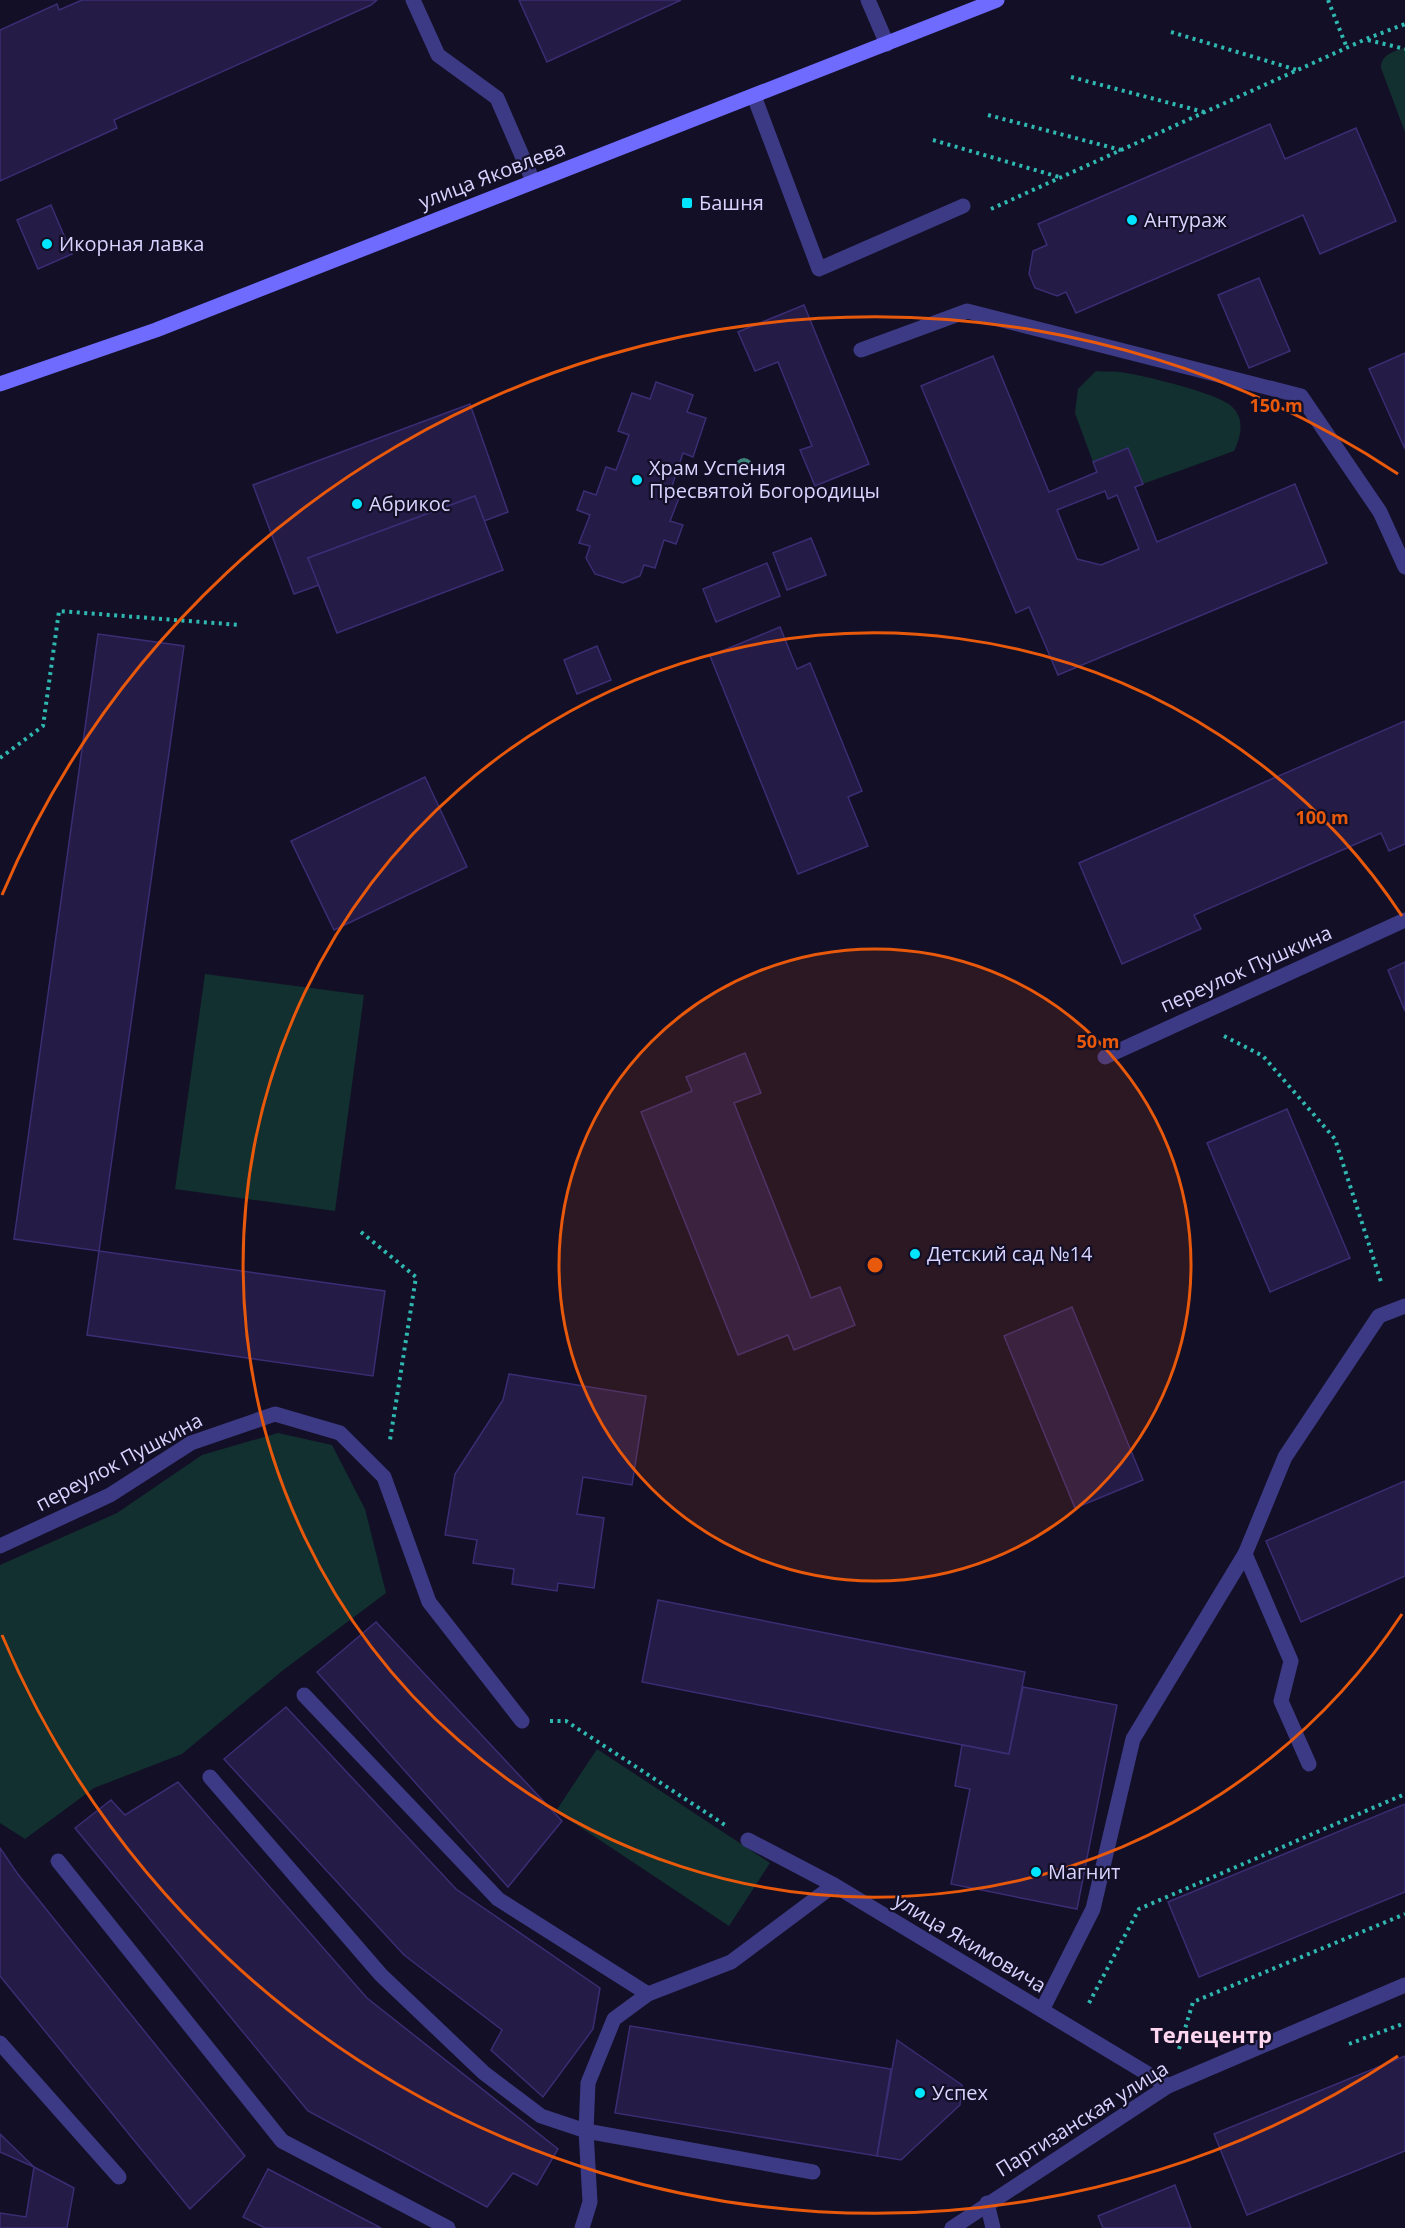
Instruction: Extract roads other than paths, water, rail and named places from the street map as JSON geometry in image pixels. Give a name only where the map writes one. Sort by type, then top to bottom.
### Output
[{"type":"main road","name":"улица Яковлева","points":[[0,384],[156,330],[997,0]]},
{"type":"street","points":[[413,0],[438,55],[497,98],[533,181]]},
{"type":"street","points":[[868,0],[887,44]]},
{"type":"street","points":[[754,96],[819,269],[963,206]]},
{"type":"street","points":[[861,350],[967,311],[1301,396],[1380,512],[1405,567]]},
{"type":"street","name":"переулок Пушкина","points":[[1105,1057],[1405,920]]},
{"type":"street","points":[[1042,2010],[1093,1909],[1133,1739],[1245,1554],[1285,1456],[1379,1316],[1398,1309]]},
{"type":"street","name":"переулок Пушкина","points":[[0,1546],[110,1495],[191,1443],[275,1414],[340,1432],[384,1476],[429,1602],[522,1721]]},
{"type":"street","points":[[1245,1554],[1291,1660],[1281,1701],[1309,1764]]},
{"type":"street","points":[[304,1695],[498,1899],[648,1994]]},
{"type":"street","points":[[210,1777],[381,1975],[484,2073],[541,2116],[586,2131],[813,2172]]},
{"type":"street","name":"улица Якимовича","points":[[748,1840],[834,1885],[1168,2086]]},
{"type":"street","points":[[58,1862],[282,2141],[448,2228]]},
{"type":"street","points":[[582,2228],[590,2202],[586,2131],[588,2083],[614,2019],[648,1994],[731,1962],[834,1885]]},
{"type":"street","name":"Партизанская улица","points":[[952,2228],[1168,2086],[1405,1985]]},
{"type":"street","points":[[0,2043],[118,2177]]},
{"type":"street","points":[[987,2203],[993,2228]]},
{"type":"place","name":"Башня","points":[[687,203]]},
{"type":"place","name":"Антураж","points":[[1132,220]]},
{"type":"place","name":"Икорная лавка","points":[[47,244]]},
{"type":"place","name":"Храм Успения Пресвятой Богородицы","points":[[637,480]]},
{"type":"place","name":"Абрикос","points":[[357,504]]},
{"type":"place","name":"Детский сад №14","points":[[915,1254]]},
{"type":"place","name":"Магнит","points":[[1036,1872]]},
{"type":"place","name":"Успех","points":[[920,2093]]},
{"type":"district","name":"Телецентр","points":[[1211,2035]]}]
